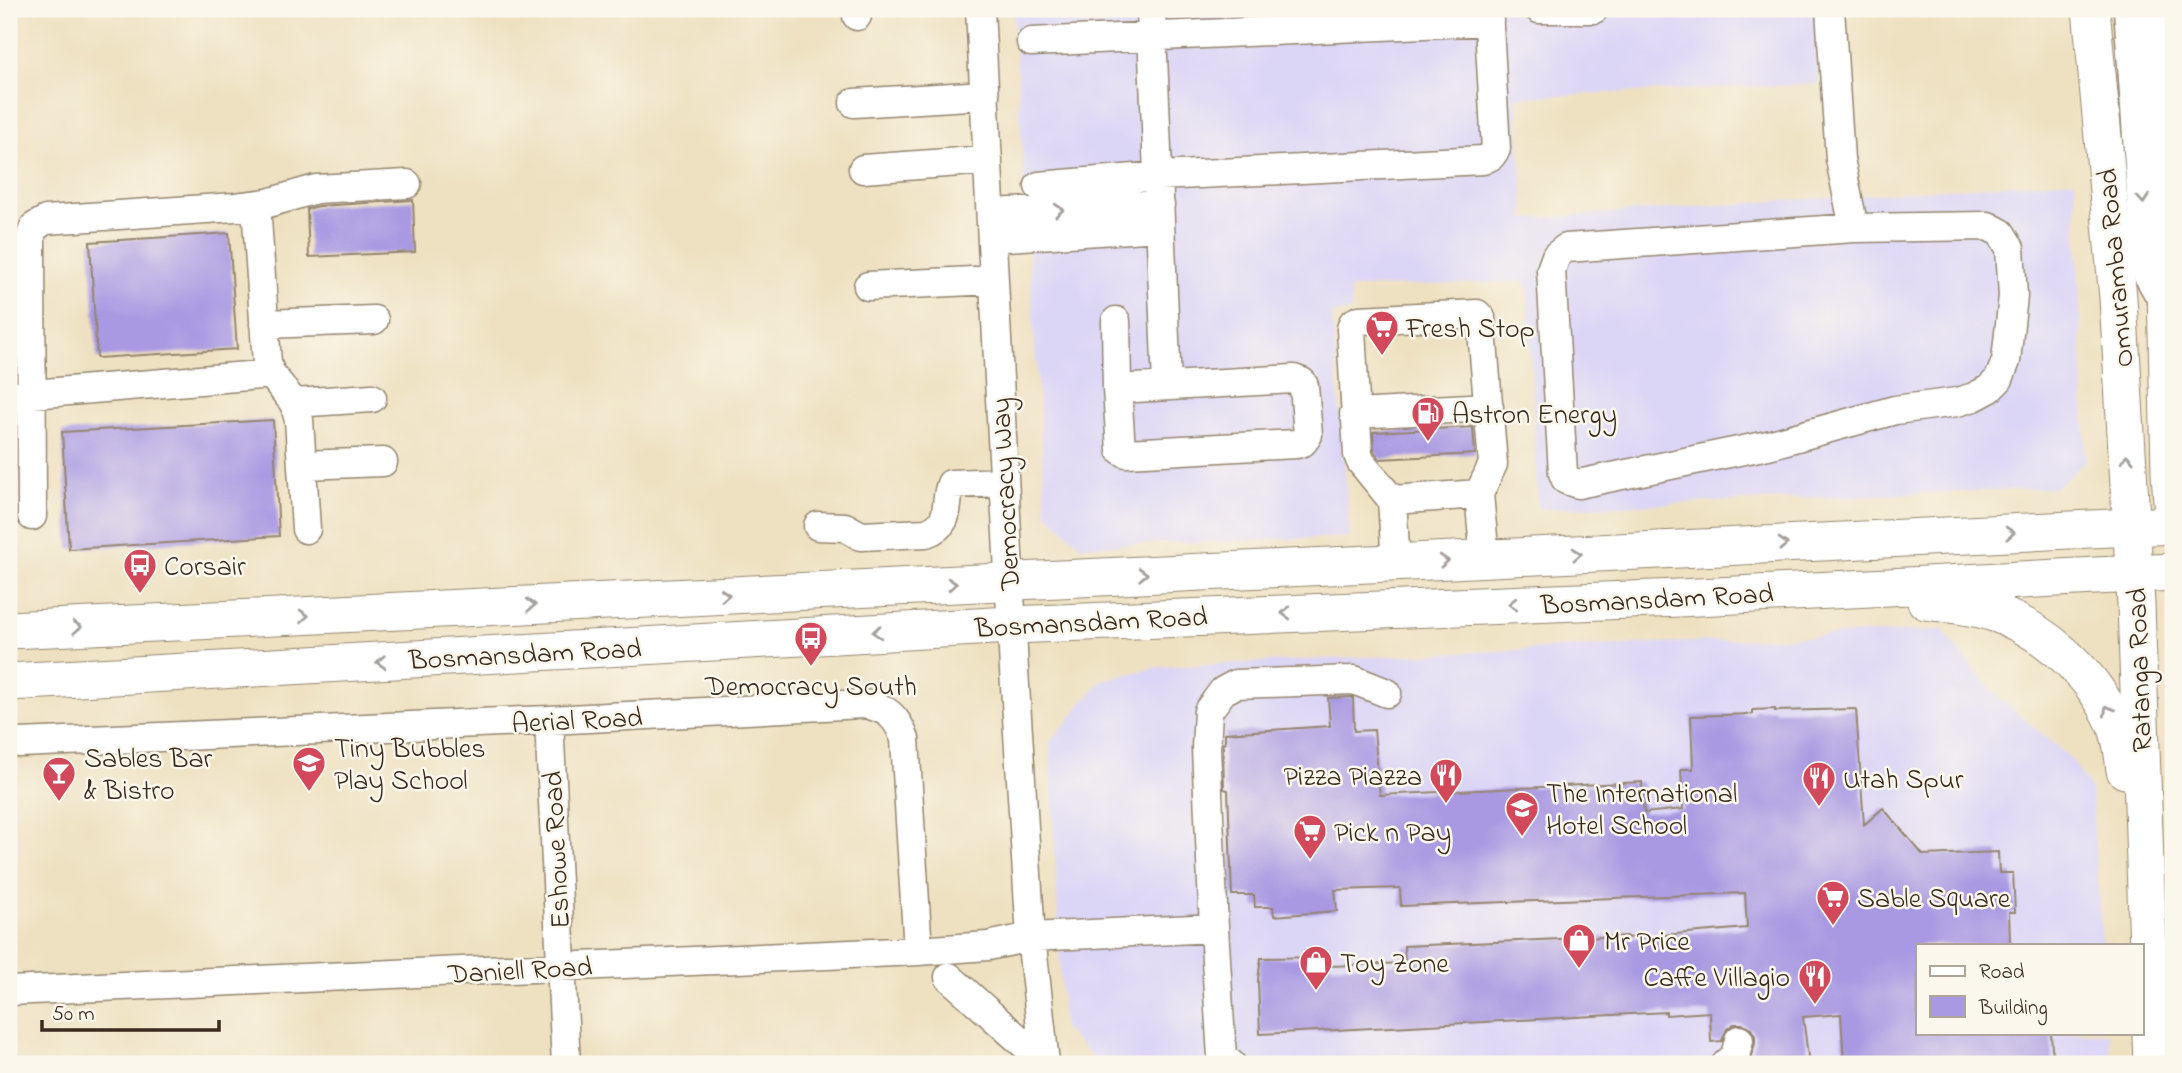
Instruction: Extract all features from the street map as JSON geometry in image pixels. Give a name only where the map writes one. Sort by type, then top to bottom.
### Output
[{"type":"main road","name":"Omuramba Road","points":[[2091,9],[2118,298],[2131,527]]},
{"type":"main road","name":"Omuramba Road","points":[[2157,31],[2165,240],[2169,473],[2173,515]]},
{"type":"main road","name":"Bosmansdam Road","points":[[9,630],[2173,525]]},
{"type":"main road","name":"Ratanga Road","points":[[2131,527],[2146,973],[2152,1064]]},
{"type":"main road","name":"Bosmansdam Road","points":[[9,682],[1011,625],[1679,598],[2173,572]]},
{"type":"main road","points":[[1824,590],[1981,609],[2016,623],[2078,667],[2096,690],[2116,724],[2122,743],[2130,903],[2138,944]]},
{"type":"street","name":"Democracy Way","points":[[981,9],[1011,625],[1031,937],[1046,1064]]},
{"type":"street","points":[[1152,9],[1167,385]]},
{"type":"street","points":[[1539,9],[1594,9]]},
{"type":"street","points":[[1830,9],[1840,159],[1854,228]]},
{"type":"street","points":[[2108,9],[2121,168],[2118,298]]},
{"type":"street","points":[[2128,9],[2146,264],[2148,275],[2165,307]]},
{"type":"street","points":[[1031,42],[1153,37],[1488,15],[1496,149],[1491,156],[1483,160],[1159,176],[1039,186]]},
{"type":"street","points":[[854,103],[985,95]]},
{"type":"street","points":[[863,169],[988,160]]},
{"type":"street","points":[[32,516],[20,357],[34,227],[46,220],[256,205],[316,189],[407,184]]},
{"type":"street","points":[[256,205],[267,363],[271,374],[294,404],[301,433],[306,529]]},
{"type":"street","points":[[991,225],[1160,216]]},
{"type":"street","points":[[1988,226],[2006,238],[2011,258],[2012,317],[2006,361],[1999,379],[1989,389],[1957,402],[1885,413],[1769,445],[1578,484],[1566,480],[1563,473],[1551,270],[1556,256],[1575,246],[1854,228],[1988,226]]},
{"type":"street","points":[[868,286],[994,280]]},
{"type":"street","points":[[1396,564],[1392,500],[1361,462],[1356,441],[1351,329],[1355,321],[1475,313],[1480,318],[1493,464],[1479,494],[1485,559]]},
{"type":"street","points":[[264,324],[374,320]]},
{"type":"street","points":[[1116,321],[1117,388],[1119,446],[1126,453],[1296,444],[1303,442],[1308,435],[1304,386],[1297,380],[1117,388]]},
{"type":"street","points":[[21,395],[271,374]]},
{"type":"street","points":[[294,404],[372,398]]},
{"type":"street","points":[[1354,414],[1489,407]]},
{"type":"street","points":[[303,465],[383,462]]},
{"type":"street","points":[[818,526],[845,527],[861,536],[926,533],[945,518],[951,484],[1003,482]]},
{"type":"street","points":[[1392,500],[1479,494]]},
{"type":"street","points":[[1231,1064],[1222,1057],[1206,748],[1208,711],[1223,691],[1236,684],[1354,680],[1387,693]]},
{"type":"street","name":"Aerial Road","points":[[20,743],[863,704],[878,706],[890,713],[900,725],[905,740],[918,951]]},
{"type":"street","name":"Eshowe Road","points":[[549,720],[566,1064]]},
{"type":"street","name":"Daniell Road","points":[[9,991],[918,951],[988,946],[1031,937],[1214,928]]},
{"type":"street","points":[[949,977],[1046,1064]]},
{"type":"shaded area","points":[[1013,9],[1814,9],[1819,84],[1516,97],[1525,219],[2075,180],[2086,461],[2055,488],[1538,509],[1527,281],[1351,288],[1351,311],[1332,314],[1350,537],[1081,546],[1046,512]]},
{"type":"shaded area","name":"Sable Square","points":[[1942,630],[1995,694],[2071,759],[2091,790],[2102,944],[1916,944],[1916,1034],[2109,1034],[2111,1064],[1100,1064],[1063,1028],[1050,742],[1102,680],[1158,667]]},
{"type":"building","points":[[413,200],[415,252],[309,257],[307,209]]},
{"type":"building","points":[[229,233],[237,349],[97,358],[90,242]]},
{"type":"building","points":[[273,420],[279,536],[69,549],[62,432]]},
{"type":"building","points":[[1473,427],[1475,454],[1380,459],[1374,451],[1373,432]]},
{"type":"building","points":[[1353,697],[1354,731],[1374,730],[1380,795],[1642,782],[1644,813],[1683,809],[1681,769],[1693,769],[1691,716],[1753,714],[1753,710],[1775,709],[1856,709],[1864,825],[1883,808],[1923,855],[1998,852],[1999,873],[2013,873],[2015,912],[2009,912],[2010,944],[1916,944],[1916,1034],[2051,1034],[2053,1064],[1844,1064],[1841,1014],[1803,1017],[1809,1064],[1749,1064],[1755,1043],[1751,1029],[1742,1024],[1734,1024],[1727,1029],[1722,1041],[1711,1042],[1710,1012],[1666,1015],[1666,1012],[1260,1034],[1258,980],[1261,958],[1330,957],[1331,966],[1405,963],[1404,946],[1628,938],[1747,928],[1745,893],[1401,906],[1400,888],[1335,890],[1337,911],[1274,916],[1273,907],[1255,907],[1254,895],[1232,895],[1228,790],[1224,789],[1225,733],[1330,726],[1328,698]]},
{"type":"place","name":"Fresh Stop","points":[[1382,357]]},
{"type":"place","name":"Astron Energy","points":[[1428,443]]},
{"type":"place","name":"Corsair","points":[[140,595]]},
{"type":"place","name":"Democracy South","points":[[811,668]]},
{"type":"place","name":"Tiny Bubbles Play School","points":[[309,793]]},
{"type":"place","name":"Sables Bar & Bistro","points":[[59,803]]},
{"type":"place","name":"Pizza Piazza","points":[[1446,805]]},
{"type":"place","name":"Utah Spur","points":[[1819,808]]},
{"type":"place","name":"The International Hotel School","points":[[1522,838]]},
{"type":"place","name":"Pick n Pay","points":[[1310,861]]},
{"type":"place","name":"Sable Square","points":[[1833,927]]},
{"type":"place","name":"Mr Price","points":[[1579,970]]},
{"type":"place","name":"Toy Zone","points":[[1316,992]]},
{"type":"place","name":"Caffe Villagio","points":[[1815,1006]]}]
